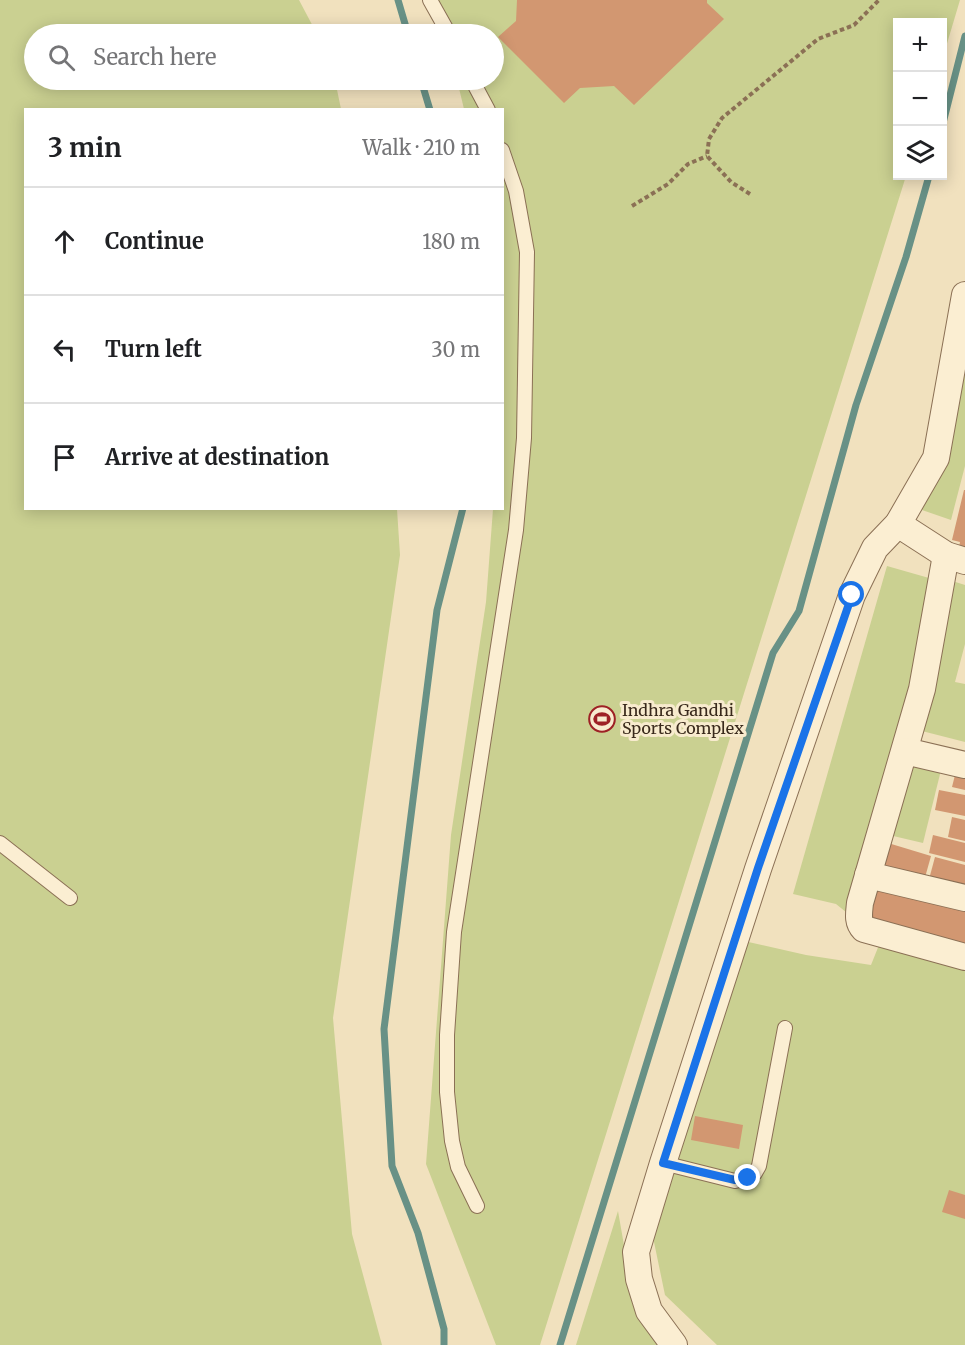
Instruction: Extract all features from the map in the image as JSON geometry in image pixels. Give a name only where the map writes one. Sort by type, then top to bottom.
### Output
[{"type":"street","points":[[674,1345],[650,1311],[639,1279],[636,1252],[758,868],[852,595],[875,548],[897,524],[936,458],[965,295]]},
{"type":"street","points":[[897,524],[956,558],[922,689],[860,903],[858,918],[864,929],[965,957]]},
{"type":"street","points":[[904,751],[965,765]]},
{"type":"street","points":[[868,875],[965,898]]},
{"type":"lane","points":[[430,0],[443,24]]},
{"type":"lane","points":[[477,90],[487,108]]},
{"type":"lane","points":[[477,1206],[458,1167],[452,1141],[447,1092],[447,1035],[454,932],[516,530],[524,438],[527,252],[516,191],[504,156]]},
{"type":"lane","points":[[0,843],[70,898]]},
{"type":"lane","points":[[663,1163],[735,1180],[748,1178],[755,1173],[759,1166],[784,1028]]},
{"type":"path","points":[[706,156],[709,139],[722,118],[818,39],[854,25],[879,0]]},
{"type":"path","points":[[706,156],[731,182],[750,194]]},
{"type":"path","points":[[632,206],[668,184],[688,164],[706,156]]},
{"type":"green space","points":[[0,0],[299,0],[312,24],[24,24],[24,90],[337,90],[341,108],[24,108],[24,510],[397,510],[400,555],[333,1018],[352,1234],[382,1345],[0,1345]]},
{"type":"green space","name":"Indhra Gandhi Sports Complex","points":[[434,0],[960,0],[947,44],[947,18],[893,18],[893,180],[905,180],[540,1345],[496,1345],[426,1164],[451,835],[486,602],[493,510],[504,510],[504,108],[464,108],[459,90],[504,90],[504,24],[442,24]]},
{"type":"green space","points":[[965,353],[965,466],[951,520],[922,510],[944,459]]},
{"type":"green space","points":[[887,566],[936,580],[918,690],[851,916],[836,904],[793,894]]},
{"type":"green space","points":[[946,579],[965,585],[965,644],[955,682],[965,684],[965,742],[918,730]]},
{"type":"green space","points":[[910,760],[942,766],[923,843],[889,835]]},
{"type":"green space","points":[[744,941],[806,955],[871,965],[879,945],[965,966],[965,1345],[717,1345],[665,1295],[648,1213]]},
{"type":"green space","points":[[618,1211],[632,1291],[665,1345],[576,1345]]},
{"type":"building","points":[[517,0],[707,0],[707,3],[724,19],[634,105],[614,86],[580,88],[564,103],[504,43],[504,32],[516,21]]},
{"type":"building","points":[[964,490],[965,553],[958,552],[960,542],[952,540]]},
{"type":"building","points":[[957,767],[965,769],[965,790],[952,787]]},
{"type":"building","points":[[939,790],[965,795],[965,816],[935,810]]},
{"type":"building","points":[[952,817],[965,820],[965,841],[948,837]]},
{"type":"building","points":[[933,835],[965,843],[965,862],[929,853]]},
{"type":"building","points":[[888,843],[931,856],[924,881],[881,868]]},
{"type":"building","points":[[935,857],[965,865],[965,893],[928,883]]},
{"type":"building","points":[[875,881],[965,903],[965,948],[865,922]]},
{"type":"building","points":[[695,1116],[743,1125],[739,1149],[691,1140]]},
{"type":"building","points":[[949,1190],[965,1195],[965,1219],[942,1212]]},
{"type":"waterway","points":[[398,0],[405,24]]},
{"type":"waterway","points":[[942,126],[965,36]]},
{"type":"waterway","points":[[424,90],[429,108]]},
{"type":"waterway","points":[[560,1345],[773,653],[799,611],[856,405],[906,257],[928,180]]},
{"type":"waterway","points":[[444,1345],[444,1329],[418,1233],[392,1166],[384,1029],[437,610],[462,510]]},
{"type":"place","name":"Indhra Gandhi Sports Complex","points":[[602,719]]},
{"type":"route","points":[[748,1178],[735,1180],[663,1163],[758,868],[852,595]]}]
